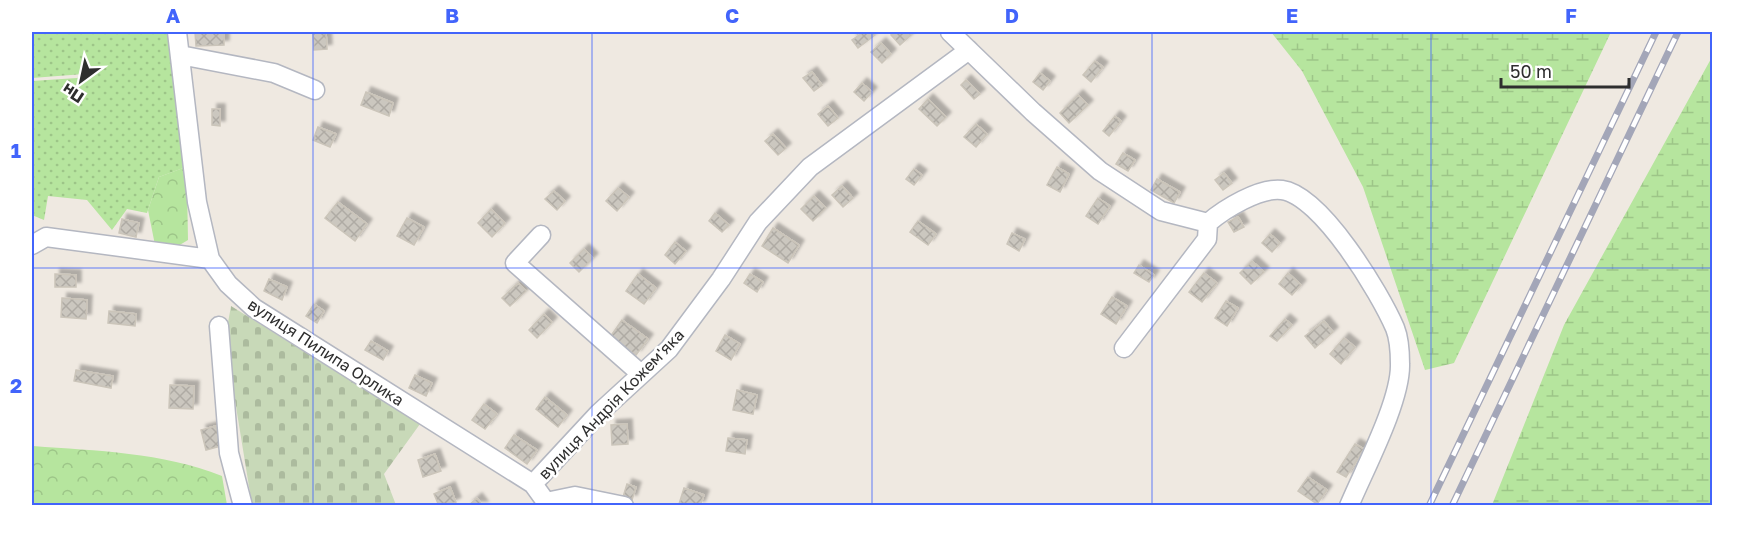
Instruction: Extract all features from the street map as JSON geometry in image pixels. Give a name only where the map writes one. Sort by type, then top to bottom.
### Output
[{"type":"street","name":"вулиця Пилипа Орлика","points":[[177,32],[197,202],[210,259],[228,284],[254,308],[533,484],[546,504]]},
{"type":"street","points":[[950,32],[1033,112],[1100,171],[1161,212],[1209,223]]},
{"type":"street","name":"вулиця Андрія Кожем'яка","points":[[533,484],[598,414],[669,349],[721,279],[758,222],[810,167],[969,50]]},
{"type":"street","points":[[180,55],[274,73],[315,90]]},
{"type":"street","points":[[1124,348],[1207,239],[1209,223],[1223,210],[1261,193],[1280,189],[1293,193],[1308,202],[1334,228],[1396,330],[1400,364],[1399,384],[1348,506]]},
{"type":"street","points":[[541,235],[514,263],[641,374]]},
{"type":"street","points":[[32,244],[46,237],[210,259]]},
{"type":"street","points":[[219,327],[229,453],[243,506]]},
{"type":"street","points":[[546,504],[575,496],[624,506]]},
{"type":"green space","points":[[32,32],[171,32],[186,167],[159,177],[147,213],[127,209],[112,230],[87,200],[48,196],[44,220],[32,215],[32,81],[77,78],[102,70],[84,74],[32,78]]},
{"type":"green space","points":[[1271,32],[1611,32],[1454,363],[1425,370],[1363,187],[1302,71]]},
{"type":"green space","points":[[1712,57],[1712,505],[1492,505],[1564,325]]},
{"type":"green space","points":[[183,168],[187,187],[188,240],[173,249],[155,245],[148,210],[159,177]]},
{"type":"green space","points":[[231,306],[420,424],[384,474],[396,505],[252,505],[225,339]]},
{"type":"green space","points":[[33,446],[153,457],[199,468],[222,476],[227,505],[32,505]]},
{"type":"building","points":[[195,32],[224,32],[224,45],[196,46]]},
{"type":"building","points":[[313,32],[326,32],[327,49],[314,50]]},
{"type":"building","points":[[864,32],[872,32],[875,35],[858,48],[852,40]]},
{"type":"building","points":[[896,32],[908,32],[911,35],[900,45],[891,35]]},
{"type":"building","points":[[881,43],[891,54],[882,63],[871,52]]},
{"type":"building","points":[[1095,61],[1103,67],[1091,82],[1083,75]]},
{"type":"building","points":[[812,72],[822,85],[814,91],[803,78]]},
{"type":"building","points":[[1040,73],[1050,81],[1043,90],[1033,82]]},
{"type":"building","points":[[966,80],[980,94],[974,99],[961,85]]},
{"type":"building","points":[[862,83],[872,92],[864,101],[854,92]]},
{"type":"building","points":[[366,92],[393,103],[389,116],[361,105]]},
{"type":"building","points":[[1078,95],[1088,105],[1069,123],[1060,113]]},
{"type":"building","points":[[928,99],[946,117],[937,126],[919,109]]},
{"type":"building","points":[[828,106],[838,118],[828,126],[818,114]]},
{"type":"building","points":[[212,109],[220,109],[220,126],[212,125]]},
{"type":"building","points":[[1115,116],[1121,121],[1109,136],[1103,131]]},
{"type":"building","points":[[976,124],[987,134],[976,147],[964,137]]},
{"type":"building","points":[[318,127],[336,134],[330,147],[313,140]]},
{"type":"building","points":[[773,134],[786,148],[778,155],[765,141]]},
{"type":"building","points":[[1123,153],[1135,160],[1128,171],[1116,164]]},
{"type":"building","points":[[1057,167],[1069,174],[1060,192],[1047,185]]},
{"type":"building","points":[[914,169],[922,175],[914,185],[906,179]]},
{"type":"building","points":[[1224,173],[1232,183],[1223,190],[1215,180]]},
{"type":"building","points":[[1157,179],[1180,192],[1174,203],[1151,190]]},
{"type":"building","points":[[842,186],[853,198],[843,207],[832,195]]},
{"type":"building","points":[[618,188],[629,197],[617,211],[606,201]]},
{"type":"building","points":[[554,191],[565,201],[557,210],[545,199]]},
{"type":"building","points":[[814,196],[826,208],[813,221],[801,209]]},
{"type":"building","points":[[1098,198],[1110,206],[1098,224],[1086,216]]},
{"type":"building","points":[[338,202],[367,224],[355,241],[325,218]]},
{"type":"building","points":[[491,209],[505,223],[492,237],[478,223]]},
{"type":"building","points":[[715,213],[729,225],[722,232],[709,221]]},
{"type":"building","points":[[1238,217],[1244,227],[1234,232],[1228,222]]},
{"type":"building","points":[[407,218],[424,227],[414,245],[397,236]]},
{"type":"building","points":[[122,219],[139,223],[136,237],[119,233]]},
{"type":"building","points":[[918,221],[936,234],[928,245],[910,232]]},
{"type":"building","points":[[773,228],[799,245],[788,263],[762,246]]},
{"type":"building","points":[[1012,233],[1025,239],[1019,251],[1007,244]]},
{"type":"building","points":[[1270,234],[1280,243],[1272,252],[1262,243]]},
{"type":"building","points":[[675,242],[686,251],[675,264],[665,255]]},
{"type":"building","points":[[584,249],[593,258],[579,272],[570,263]]},
{"type":"building","points":[[1252,261],[1264,272],[1251,284],[1240,273]]},
{"type":"building","points":[[1139,265],[1154,275],[1149,282],[1134,273]]},
{"type":"building","points":[[1204,273],[1217,283],[1202,302],[1189,292]]},
{"type":"building","points":[[1288,273],[1301,285],[1292,295],[1279,284]]},
{"type":"building","points":[[55,274],[76,275],[76,287],[55,287]]},
{"type":"building","points":[[638,274],[656,288],[644,304],[626,291]]},
{"type":"building","points":[[750,274],[763,282],[757,292],[744,283]]},
{"type":"building","points":[[269,279],[287,287],[282,300],[264,291]]},
{"type":"building","points":[[518,283],[526,291],[510,306],[502,298]]},
{"type":"building","points":[[1112,297],[1127,306],[1116,324],[1101,314]]},
{"type":"building","points":[[62,298],[87,300],[86,319],[61,317]]},
{"type":"building","points":[[1226,301],[1238,308],[1227,326],[1215,318]]},
{"type":"building","points":[[314,304],[324,311],[317,323],[306,316]]},
{"type":"building","points":[[109,311],[136,314],[135,326],[108,323]]},
{"type":"building","points":[[544,314],[552,322],[537,338],[529,330]]},
{"type":"building","points":[[1285,319],[1292,325],[1277,341],[1270,336]]},
{"type":"building","points":[[622,320],[648,339],[636,355],[610,337]]},
{"type":"building","points":[[1324,321],[1333,332],[1315,348],[1305,336]]},
{"type":"building","points":[[725,335],[740,344],[731,360],[716,351]]},
{"type":"building","points":[[1344,338],[1355,347],[1341,364],[1330,354]]},
{"type":"building","points":[[371,341],[388,351],[383,360],[365,350]]},
{"type":"building","points":[[76,370],[113,376],[111,388],[74,381]]},
{"type":"building","points":[[415,375],[432,383],[426,396],[409,388]]},
{"type":"building","points":[[170,385],[194,386],[193,409],[169,408]]},
{"type":"building","points":[[737,390],[757,395],[753,414],[733,410]]},
{"type":"building","points":[[545,397],[567,415],[558,427],[536,409]]},
{"type":"building","points":[[484,404],[497,414],[485,429],[472,420]]},
{"type":"building","points":[[627,424],[628,444],[612,445],[611,425]]},
{"type":"building","points":[[216,426],[221,446],[206,450],[201,430]]},
{"type":"building","points":[[514,435],[537,450],[527,464],[505,448]]},
{"type":"building","points":[[728,438],[747,440],[745,454],[726,451]]},
{"type":"building","points":[[1355,444],[1364,449],[1346,477],[1337,472]]},
{"type":"building","points":[[435,454],[441,471],[423,477],[418,460]]},
{"type":"building","points":[[1308,477],[1327,490],[1317,504],[1298,491]]},
{"type":"building","points":[[627,484],[636,487],[632,500],[623,497]]},
{"type":"building","points":[[450,487],[456,502],[447,506],[439,506],[434,494]]},
{"type":"building","points":[[684,488],[704,495],[700,506],[679,504]]},
{"type":"building","points":[[477,498],[483,506],[468,506]]},
{"type":"railway","points":[[1429,506],[1656,32]]},
{"type":"railway","points":[[1452,506],[1678,32]]}]
